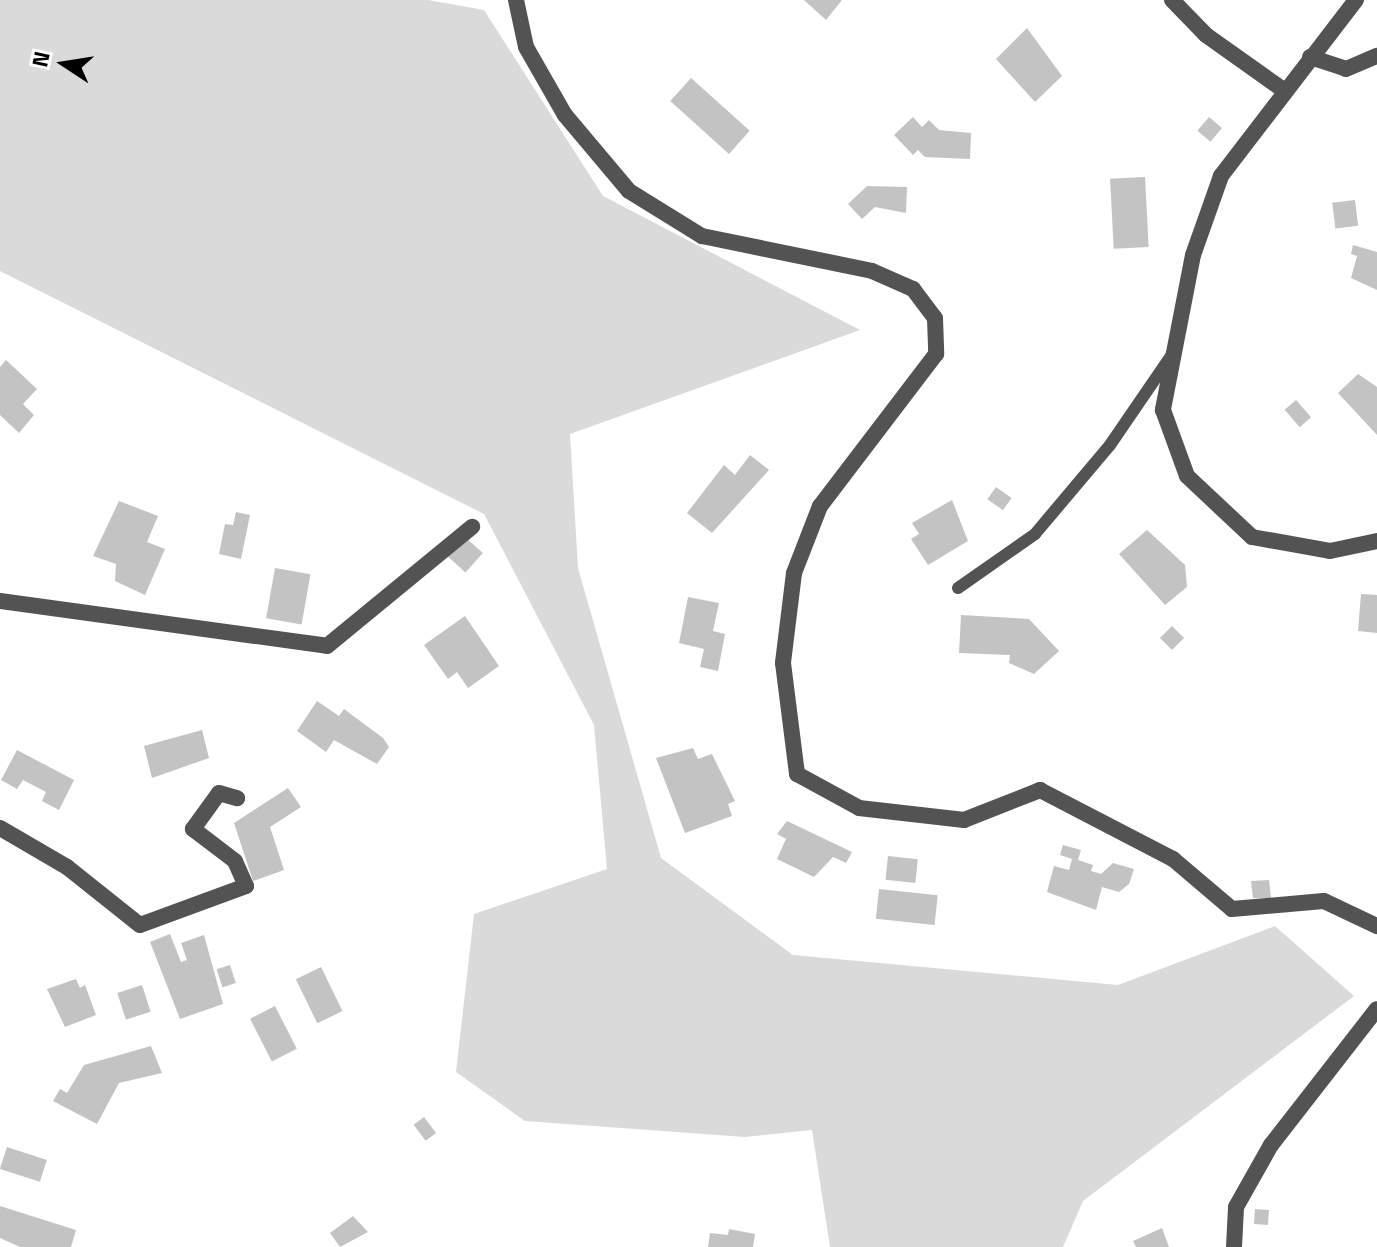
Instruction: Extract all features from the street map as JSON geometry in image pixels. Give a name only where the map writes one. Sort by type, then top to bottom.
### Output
[{"type":"street","points":[[516,0],[526,47],[565,115],[629,191],[702,236],[872,271],[913,289],[935,318],[936,354],[820,506],[794,573],[783,663],[797,774],[859,808],[964,820],[1040,790],[1173,859],[1232,909],[1324,901],[1377,926]]},
{"type":"street","points":[[1172,0],[1206,35],[1282,89]]},
{"type":"street","points":[[1356,0],[1282,89],[1221,176],[1193,255],[1171,356],[1163,410],[1187,476],[1252,537],[1330,551],[1377,541]]},
{"type":"street","points":[[1310,57],[1346,69],[1377,56]]},
{"type":"street","points":[[0,601],[327,646],[472,527]]},
{"type":"street","points":[[0,828],[67,867],[140,925],[246,886],[235,861],[193,829],[219,793],[237,798]]},
{"type":"street","points":[[1234,1247],[1236,1207],[1271,1145],[1377,1009]]},
{"type":"lane","points":[[958,588],[1035,534],[1110,445],[1171,356]]},
{"type":"shaded area","points":[[0,0],[428,0],[484,10],[603,196],[860,330],[570,434],[578,568],[661,858],[793,955],[1118,985],[1275,926],[1354,996],[1083,1201],[1063,1247],[830,1247],[812,1130],[745,1137],[525,1121],[456,1072],[474,914],[607,869],[594,725],[484,514],[0,271]]},
{"type":"building","points":[[804,0],[842,0],[826,20]]},
{"type":"building","points":[[1027,28],[1062,76],[1035,102],[996,59]]},
{"type":"building","points":[[691,78],[750,131],[729,154],[670,101]]},
{"type":"building","points":[[913,117],[922,127],[929,120],[939,130],[971,133],[970,159],[925,157],[918,150],[913,155],[894,135]]},
{"type":"building","points":[[1209,117],[1222,128],[1210,142],[1197,131]]},
{"type":"building","points":[[1145,177],[1149,247],[1114,249],[1110,179]]},
{"type":"building","points":[[867,186],[907,187],[906,213],[875,207],[862,219],[848,204]]},
{"type":"building","points":[[1355,200],[1358,226],[1335,229],[1332,203]]},
{"type":"building","points":[[1353,245],[1377,252],[1377,290],[1351,278],[1357,256],[1351,254]]},
{"type":"building","points":[[6,360],[37,389],[23,404],[34,415],[19,433],[0,415],[0,367]]},
{"type":"building","points":[[1358,374],[1377,387],[1377,435],[1338,393]]},
{"type":"building","points":[[1296,400],[1311,417],[1300,427],[1285,410]]},
{"type":"building","points":[[750,455],[769,470],[712,533],[687,513],[724,465],[735,475]]},
{"type":"building","points":[[996,487],[1012,498],[1003,510],[987,499]]},
{"type":"building","points":[[952,500],[968,541],[928,565],[911,539],[919,534],[912,523]]},
{"type":"building","points":[[119,501],[158,516],[147,542],[165,549],[145,595],[115,581],[116,564],[93,556]]},
{"type":"building","points":[[236,512],[250,515],[241,559],[219,554],[225,524],[233,525]]},
{"type":"building","points":[[1147,530],[1185,565],[1187,587],[1165,605],[1119,554]]},
{"type":"building","points":[[465,537],[483,553],[465,572],[448,556]]},
{"type":"building","points":[[275,568],[310,574],[302,624],[266,618]]},
{"type":"building","points":[[1361,594],[1377,595],[1377,633],[1358,631]]},
{"type":"building","points":[[688,597],[719,603],[713,631],[725,634],[718,671],[700,667],[704,649],[679,643]]},
{"type":"building","points":[[961,615],[1029,619],[1059,651],[1034,674],[1009,663],[1010,655],[959,653]]},
{"type":"building","points":[[465,616],[499,666],[468,688],[457,672],[448,679],[424,645]]},
{"type":"building","points":[[1172,626],[1184,638],[1172,650],[1160,638]]},
{"type":"building","points":[[317,701],[339,716],[344,709],[383,738],[389,747],[377,764],[334,740],[326,752],[297,731]]},
{"type":"building","points":[[202,730],[209,758],[152,778],[144,746]]},
{"type":"building","points":[[693,748],[698,759],[712,754],[735,801],[728,804],[732,816],[685,833],[656,758]]},
{"type":"building","points":[[17,750],[74,780],[59,810],[42,801],[46,792],[23,780],[17,789],[1,780]]},
{"type":"building","points":[[288,788],[301,807],[270,827],[284,870],[253,881],[234,823]]},
{"type":"building","points":[[787,821],[852,852],[846,863],[833,857],[814,877],[777,859],[786,839],[777,834]]},
{"type":"building","points":[[1063,845],[1081,850],[1078,860],[1093,865],[1091,871],[1101,874],[1113,863],[1134,869],[1129,884],[1119,892],[1102,887],[1096,910],[1047,892],[1054,866],[1069,870],[1072,859],[1060,855]]},
{"type":"building","points":[[888,856],[918,859],[915,883],[885,880]]},
{"type":"building","points":[[1269,880],[1271,898],[1253,898],[1251,881]]},
{"type":"building","points":[[879,889],[938,895],[935,925],[876,919]]},
{"type":"building","points":[[170,934],[181,962],[187,960],[181,943],[204,935],[223,1004],[180,1019],[150,942]]},
{"type":"building","points":[[230,965],[236,983],[223,987],[217,969]]},
{"type":"building","points":[[321,967],[342,1011],[317,1023],[296,979]]},
{"type":"building","points":[[76,979],[80,988],[85,985],[96,1015],[65,1027],[47,989]]},
{"type":"building","points":[[142,985],[151,1012],[126,1020],[117,993]]},
{"type":"building","points":[[275,1006],[297,1049],[272,1061],[250,1019]]},
{"type":"building","points":[[151,1046],[162,1073],[119,1083],[97,1124],[53,1101],[60,1089],[67,1093],[84,1065]]},
{"type":"building","points":[[424,1117],[436,1133],[426,1141],[414,1125]]},
{"type":"building","points":[[7,1147],[47,1160],[40,1182],[0,1169]]},
{"type":"building","points":[[0,1206],[76,1230],[71,1247],[20,1247],[0,1238]]},
{"type":"building","points":[[1255,1209],[1269,1210],[1268,1225],[1254,1224]]},
{"type":"building","points":[[353,1216],[368,1232],[340,1247],[330,1233]]},
{"type":"building","points":[[1162,1228],[1169,1247],[1136,1247],[1133,1241]]},
{"type":"building","points":[[729,1229],[755,1234],[753,1247],[708,1247],[710,1233],[728,1235]]}]
